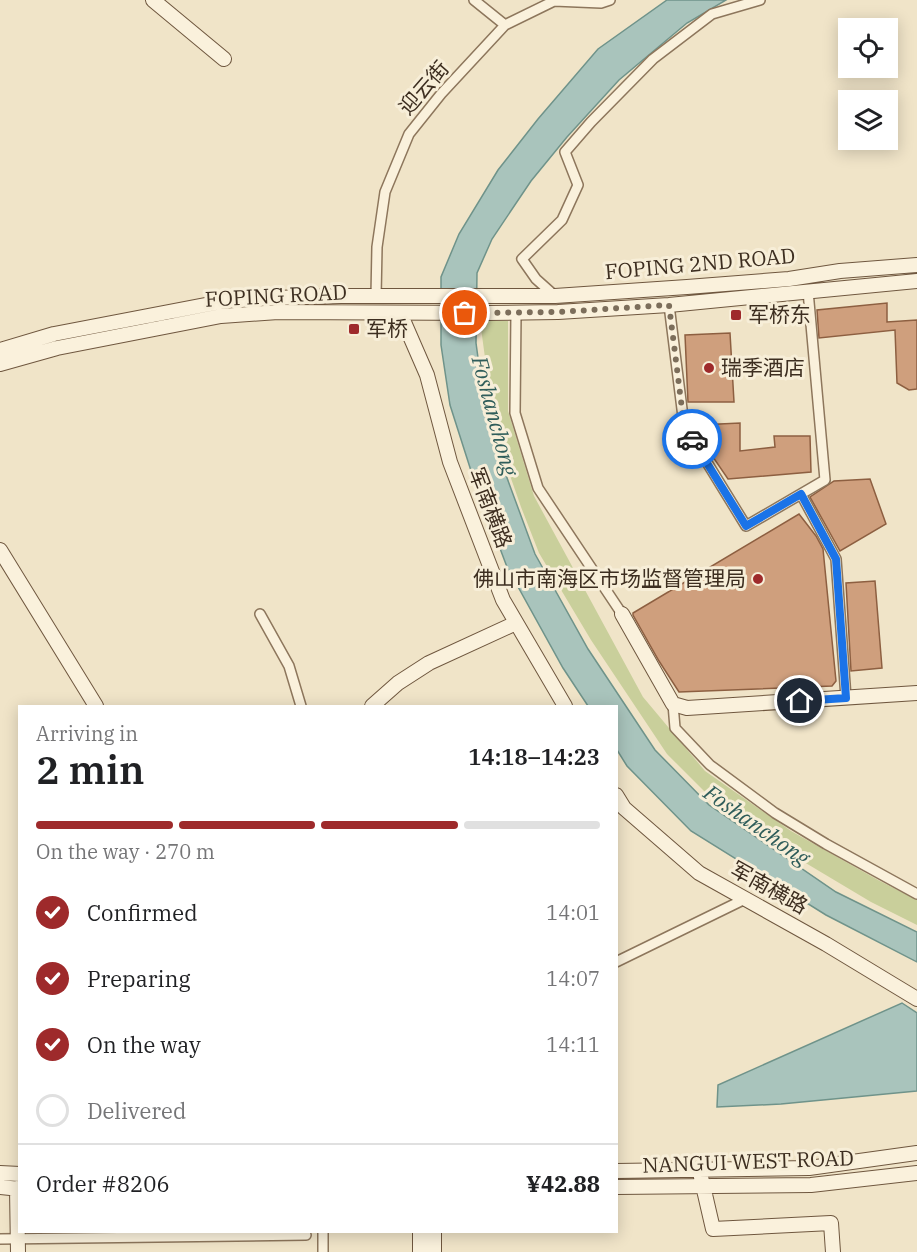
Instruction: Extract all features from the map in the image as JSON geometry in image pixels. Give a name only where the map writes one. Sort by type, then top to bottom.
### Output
[{"type":"main road","points":[[153,0],[224,59]]},
{"type":"main road","name":"FOPING 2ND ROAD","points":[[486,297],[555,296],[655,290],[917,265]]},
{"type":"main road","name":"FOPING 2ND ROAD","points":[[487,313],[558,312],[669,305],[917,281]]},
{"type":"main road","name":"FOPING ROAD","points":[[0,350],[54,334],[226,300],[375,296],[486,297]]},
{"type":"main road","name":"FOPING ROAD","points":[[0,364],[57,348],[221,316],[278,312],[487,313]]},
{"type":"main road","name":"军南横路","points":[[400,313],[427,375],[450,462],[503,600],[565,705]]},
{"type":"main road","points":[[0,550],[95,705]]},
{"type":"main road","points":[[622,614],[673,704],[687,708],[917,693]]},
{"type":"main road","points":[[373,705],[398,683],[429,663],[516,623]]},
{"type":"main road","name":"军南横路","points":[[618,798],[624,808],[699,873],[826,944],[917,999]]},
{"type":"main road","name":"NANGUI WEST ROAD","points":[[618,1171],[809,1168],[917,1154]]},
{"type":"main road","points":[[700,1169],[713,1229],[831,1223],[833,1252]]},
{"type":"main road","points":[[0,1173],[18,1174]]},
{"type":"main road","name":"NANGUI WEST ROAD","points":[[618,1187],[812,1185],[917,1173]]},
{"type":"main road","points":[[0,1187],[18,1189],[18,1245]]},
{"type":"main road","points":[[420,1233],[420,1252]]},
{"type":"main road","points":[[434,1233],[434,1252]]},
{"type":"street","points":[[474,0],[505,25]]},
{"type":"street","name":"迎云街","points":[[375,296],[377,247],[385,192],[409,134],[441,94],[505,25],[554,1],[602,3],[610,0]]},
{"type":"street","points":[[555,296],[536,279],[522,259],[562,220],[578,186],[565,152],[653,59],[712,14],[760,0]]},
{"type":"street","points":[[669,305],[684,425],[746,526],[825,480],[808,291]]},
{"type":"street","points":[[516,313],[515,413],[538,488],[622,614]]},
{"type":"street","points":[[801,494],[836,559],[846,698]]},
{"type":"street","points":[[260,614],[289,666],[301,705]]},
{"type":"street","points":[[673,704],[675,728],[710,765],[775,813],[917,894]]},
{"type":"street","points":[[618,961],[745,899]]},
{"type":"street","points":[[323,1233],[323,1252]]},
{"type":"street","points":[[0,1239],[18,1245],[306,1235]]},
{"type":"green space","points":[[480,321],[508,321],[508,411],[534,496],[643,697],[705,771],[791,831],[917,900],[917,925],[871,902],[804,862],[708,795],[667,754],[591,640],[539,553],[500,447],[492,409]]},
{"type":"water","points":[[667,0],[726,0],[687,23],[619,80],[531,181],[492,239],[477,273],[476,343],[484,402],[503,467],[535,554],[588,649],[655,750],[709,805],[836,892],[917,932],[917,962],[826,915],[691,831],[627,766],[618,752],[618,705],[587,705],[563,668],[507,567],[473,477],[450,405],[441,345],[441,277],[459,234],[498,170],[598,49]]},
{"type":"water","points":[[902,1003],[917,1013],[917,1091],[781,1104],[717,1107],[718,1085]]},
{"type":"building","points":[[887,303],[887,322],[917,320],[917,389],[909,390],[897,383],[895,330],[819,338],[817,310]]},
{"type":"building","name":"瑞季酒店","points":[[730,333],[734,402],[688,402],[685,335]]},
{"type":"building","points":[[740,423],[740,451],[775,447],[774,436],[810,436],[811,472],[728,479],[700,438],[699,425]]},
{"type":"building","points":[[870,479],[886,524],[840,551],[810,497],[834,481]]},
{"type":"building","name":"佛山市南海区市场监督管理局","points":[[799,514],[823,549],[836,681],[832,686],[679,692],[633,613]]},
{"type":"building","points":[[875,581],[882,668],[851,671],[846,583]]},
{"type":"way so far","points":[[465,313],[558,312],[669,305],[684,425],[692,439]]},
{"type":"place","name":"军桥东","points":[[736,315]]},
{"type":"place","name":"军桥","points":[[354,329]]},
{"type":"place","name":"瑞季酒店","points":[[709,368]]},
{"type":"place","name":"佛山市南海区市场监督管理局","points":[[758,579]]},
{"type":"route","points":[[692,439],[746,526],[801,494],[836,559],[846,698],[800,701]]},
{"type":"water label","name":"Foshanchong","points":[[495,416]]},
{"type":"water label","name":"Foshanchong","points":[[757,825]]}]
